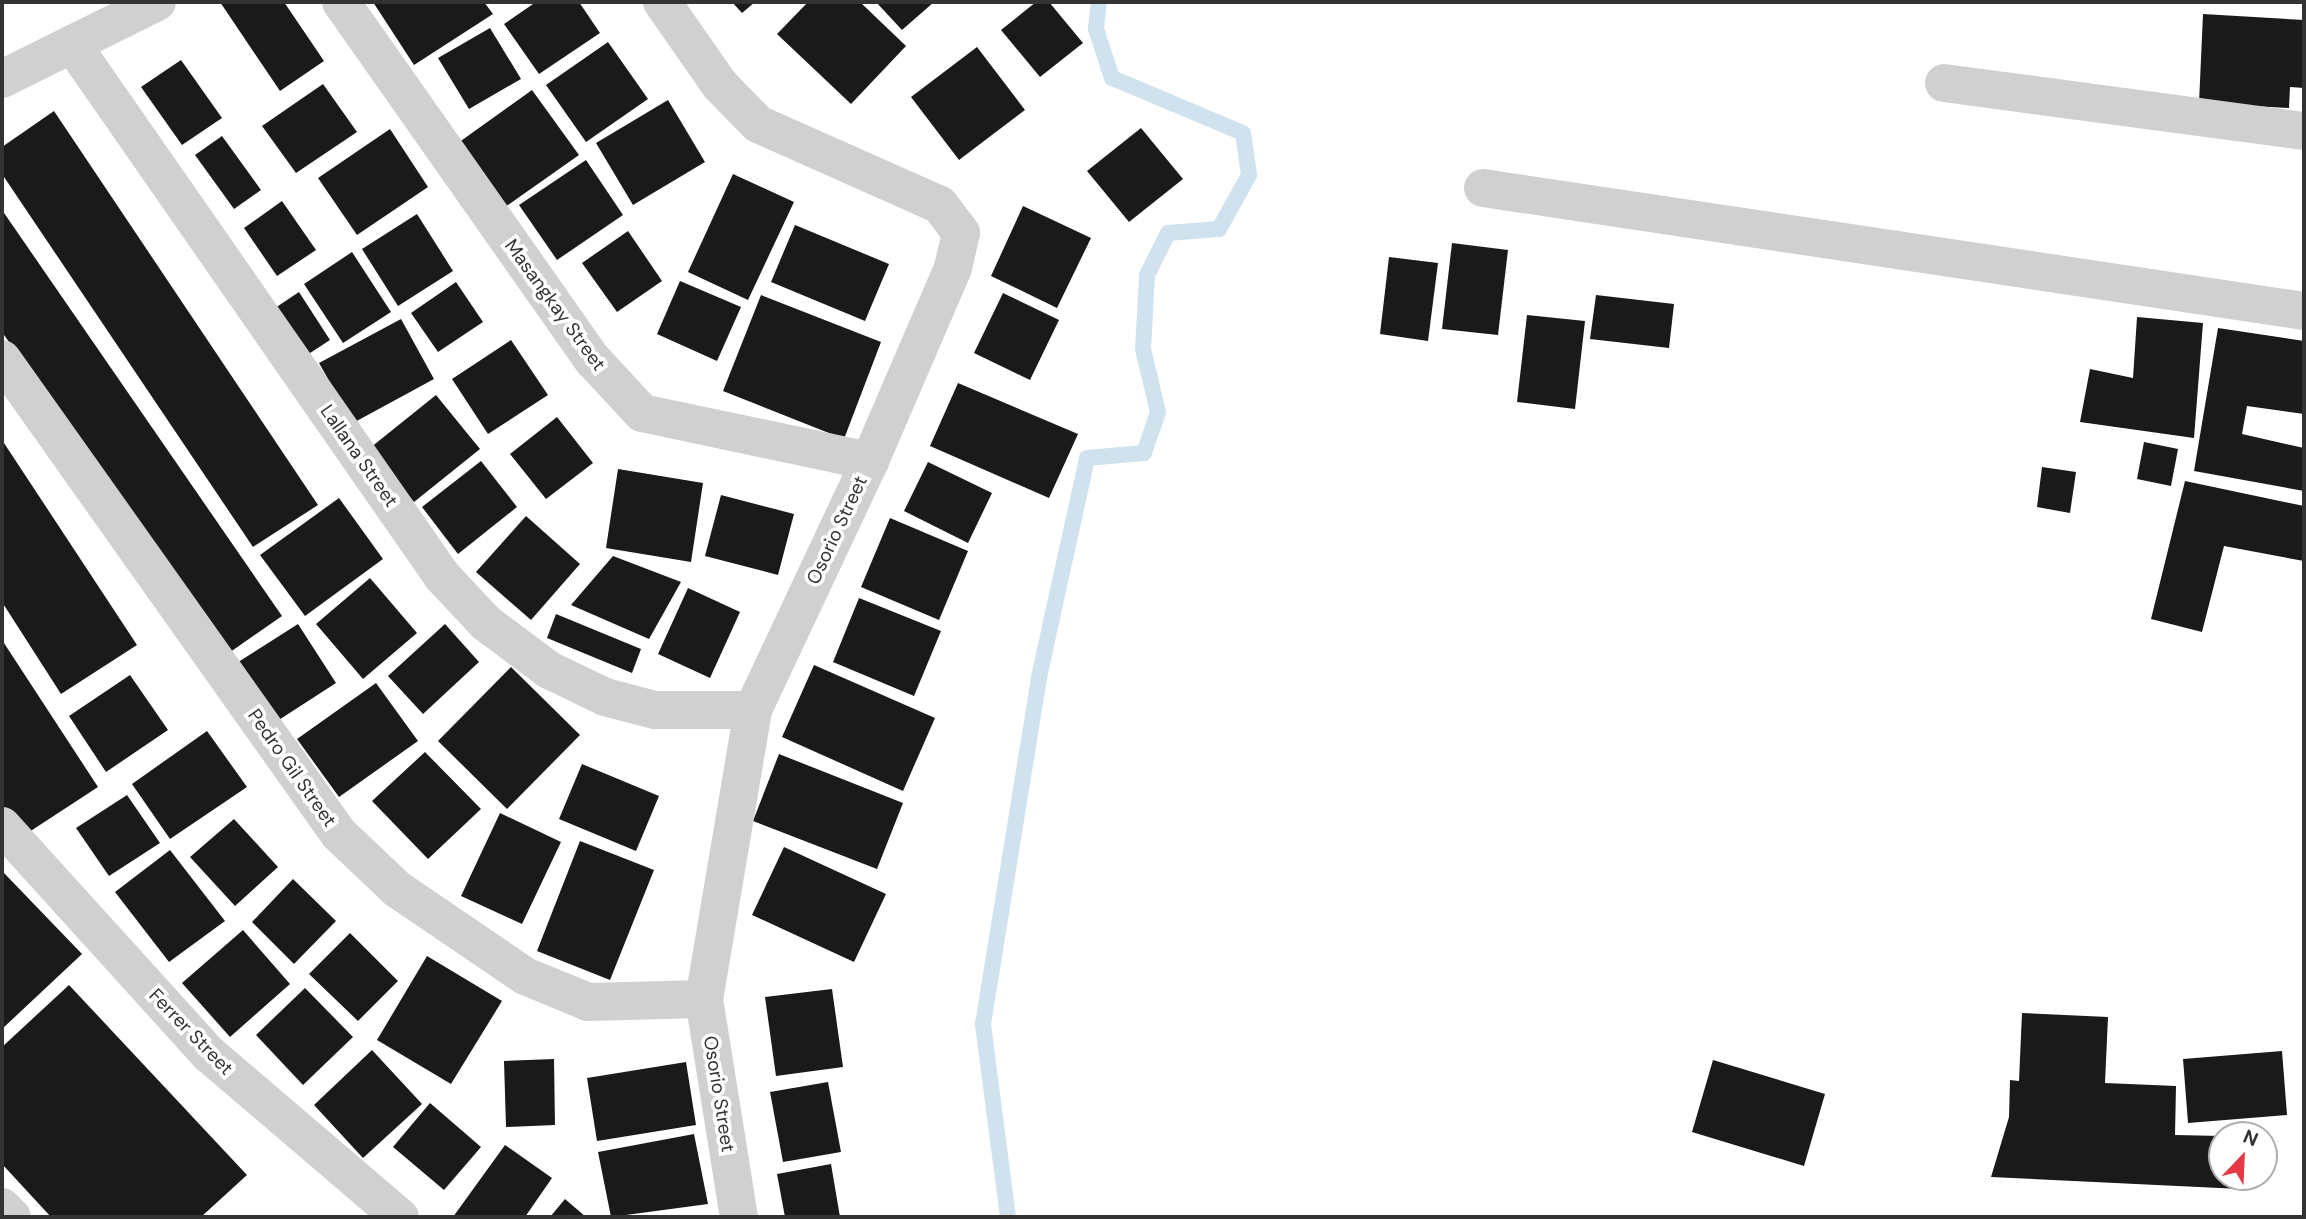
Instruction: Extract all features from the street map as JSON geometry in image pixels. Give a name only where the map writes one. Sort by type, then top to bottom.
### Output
[{"type":"street","points":[[2,79],[157,2]]},
{"type":"street","name":"Masangkay Street","points":[[341,2],[593,360],[642,413],[870,461]]},
{"type":"street","name":"Osorio Street","points":[[662,2],[720,85],[758,124],[940,205],[961,233],[953,268],[870,461],[754,710],[704,999],[739,1217]]},
{"type":"street","name":"Lallana Street","points":[[72,44],[442,576],[486,623],[549,670],[605,697],[655,710],[754,710]]},
{"type":"street","points":[[1944,83],[2304,131]]},
{"type":"street","points":[[1483,188],[2304,311]]},
{"type":"street","name":"Pedro Gil Street","points":[[2,359],[339,834],[397,889],[525,976],[588,1002],[704,999]]},
{"type":"street","name":"Ferrer Street","points":[[7,845],[210,1055],[393,1216]]},
{"type":"street","points":[[2,1207],[12,1217]]},
{"type":"building","points":[[220,2],[284,2],[324,61],[280,91]]},
{"type":"building","points":[[373,2],[484,2],[493,14],[414,65]]},
{"type":"building","points":[[536,2],[579,2],[600,33],[539,74],[504,24]]},
{"type":"building","points":[[732,2],[755,2],[742,13]]},
{"type":"building","points":[[808,2],[860,2],[906,46],[851,104],[777,34]]},
{"type":"building","points":[[876,2],[934,2],[902,30]]},
{"type":"building","points":[[1036,2],[1049,2],[1083,43],[1040,77],[1001,30]]},
{"type":"building","points":[[2203,14],[2304,20],[2304,88],[2290,87],[2289,108],[2199,103]]},
{"type":"building","points":[[490,28],[521,79],[469,109],[438,58]]},
{"type":"building","points":[[608,42],[648,99],[586,142],[546,85]]},
{"type":"building","points":[[977,47],[1025,110],[959,160],[911,97]]},
{"type":"building","points":[[181,60],[222,118],[182,145],[141,87]]},
{"type":"building","points":[[323,84],[357,132],[296,173],[262,126]]},
{"type":"building","points":[[532,90],[579,155],[505,207],[458,143]]},
{"type":"building","points":[[668,100],[705,162],[633,205],[596,143]]},
{"type":"building","points":[[54,111],[318,505],[253,547],[2,174],[2,147]]},
{"type":"building","points":[[1141,128],[1183,179],[1129,222],[1087,171]]},
{"type":"building","points":[[390,129],[428,187],[357,235],[318,178]]},
{"type":"building","points":[[222,136],[261,190],[234,209],[195,155]]},
{"type":"building","points":[[586,160],[623,215],[557,260],[519,205]]},
{"type":"building","points":[[733,174],[794,202],[748,300],[688,272]]},
{"type":"building","points":[[282,201],[316,250],[277,276],[244,228]]},
{"type":"building","points":[[1023,206],[1091,238],[1057,308],[991,276]]},
{"type":"building","points":[[2,210],[282,616],[226,655],[2,332]]},
{"type":"building","points":[[417,214],[453,271],[398,306],[362,249]]},
{"type":"building","points":[[795,225],[889,264],[865,321],[771,282]]},
{"type":"building","points":[[628,231],[662,281],[617,312],[582,263]]},
{"type":"building","points":[[1452,243],[1508,250],[1498,335],[1442,329]]},
{"type":"building","points":[[352,252],[391,312],[343,343],[304,284]]},
{"type":"building","points":[[1389,257],[1438,263],[1428,341],[1380,334]]},
{"type":"building","points":[[680,281],[741,307],[717,361],[657,334]]},
{"type":"building","points":[[456,282],[483,322],[438,352],[411,313]]},
{"type":"building","points":[[299,292],[330,340],[307,355],[275,308]]},
{"type":"building","points":[[1003,293],[1059,320],[1030,380],[974,353]]},
{"type":"building","points":[[761,295],[881,342],[844,439],[723,391]]},
{"type":"building","points":[[1596,295],[1674,304],[1669,348],[1590,339]]},
{"type":"building","points":[[1527,315],[1585,321],[1575,409],[1517,402]]},
{"type":"building","points":[[2137,317],[2203,323],[2194,438],[2080,422],[2090,369],[2133,378]]},
{"type":"building","points":[[401,319],[434,379],[353,423],[319,363]]},
{"type":"building","points":[[2218,328],[2304,341],[2304,414],[2247,406],[2242,434],[2304,448],[2304,491],[2194,471]]},
{"type":"building","points":[[511,340],[548,395],[488,434],[452,379]]},
{"type":"building","points":[[958,383],[1078,434],[1049,498],[930,446]]},
{"type":"building","points":[[436,395],[480,449],[414,502],[370,448]]},
{"type":"building","points":[[557,417],[593,463],[546,499],[510,454]]},
{"type":"building","points":[[2,440],[137,645],[61,694],[2,602]]},
{"type":"building","points":[[2144,442],[2178,449],[2171,486],[2137,479]]},
{"type":"building","points":[[481,461],[517,507],[458,554],[422,507]]},
{"type":"building","points":[[928,462],[992,493],[968,543],[904,511]]},
{"type":"building","points":[[2042,467],[2076,472],[2070,513],[2037,507]]},
{"type":"building","points":[[618,469],[703,483],[691,562],[606,548]]},
{"type":"building","points":[[2185,481],[2304,506],[2304,561],[2224,546],[2202,632],[2151,619]]},
{"type":"building","points":[[721,495],[794,514],[778,575],[705,556]]},
{"type":"building","points":[[339,498],[383,559],[305,616],[260,555]]},
{"type":"building","points":[[526,516],[580,564],[531,620],[476,572]]},
{"type":"building","points":[[890,518],[968,551],[939,620],[861,587]]},
{"type":"building","points":[[613,556],[681,582],[649,639],[571,605]]},
{"type":"building","points":[[370,578],[417,633],[363,679],[316,624]]},
{"type":"building","points":[[688,588],[740,612],[710,678],[658,654]]},
{"type":"building","points":[[859,598],[941,631],[914,696],[833,662]]},
{"type":"building","points":[[556,614],[641,649],[632,673],[547,638]]},
{"type":"building","points":[[298,624],[336,683],[271,725],[232,666]]},
{"type":"building","points":[[445,624],[479,662],[423,714],[388,676]]},
{"type":"building","points":[[2,640],[98,787],[23,836],[2,804]]},
{"type":"building","points":[[814,665],[935,718],[903,791],[782,737]]},
{"type":"building","points":[[511,667],[580,735],[507,809],[438,741]]},
{"type":"building","points":[[130,675],[168,730],[106,772],[69,716]]},
{"type":"building","points":[[376,683],[418,741],[339,797],[297,739]]},
{"type":"building","points":[[207,731],[247,787],[170,839],[132,784]]},
{"type":"building","points":[[425,752],[481,809],[428,859],[372,801]]},
{"type":"building","points":[[779,754],[903,803],[877,869],[753,821]]},
{"type":"building","points":[[582,764],[659,796],[636,851],[559,819]]},
{"type":"building","points":[[127,795],[160,843],[109,876],[76,828]]},
{"type":"building","points":[[500,813],[561,842],[522,924],[461,896]]},
{"type":"building","points":[[234,819],[278,867],[235,906],[190,857]]},
{"type":"building","points":[[580,841],[654,870],[610,980],[537,951]]},
{"type":"building","points":[[784,847],[886,894],[854,962],[752,915]]},
{"type":"building","points":[[170,850],[225,921],[169,962],[115,892]]},
{"type":"building","points":[[4,873],[82,954],[2,1029],[2,875]]},
{"type":"building","points":[[293,879],[336,921],[294,964],[252,922]]},
{"type":"building","points":[[243,930],[290,984],[230,1037],[182,983]]},
{"type":"building","points":[[350,933],[398,981],[358,1021],[309,974]]},
{"type":"building","points":[[427,956],[502,1001],[451,1084],[377,1040]]},
{"type":"building","points":[[69,985],[247,1175],[201,1217],[51,1217],[2,1164],[2,1047]]},
{"type":"building","points":[[305,988],[353,1037],[303,1085],[256,1035]]},
{"type":"building","points":[[832,989],[843,1067],[776,1076],[765,997]]},
{"type":"building","points":[[2022,1013],[2108,1017],[2105,1083],[2176,1086],[2175,1135],[2208,1136],[2208,1187],[1991,1177],[2009,1117],[2010,1080],[2019,1081]]},
{"type":"building","points":[[372,1050],[422,1104],[363,1158],[314,1105]]},
{"type":"building","points":[[2282,1051],[2287,1115],[2188,1123],[2183,1059]]},
{"type":"building","points":[[554,1059],[555,1125],[506,1127],[504,1061]]},
{"type":"building","points":[[1713,1060],[1825,1094],[1804,1166],[1692,1132]]},
{"type":"building","points":[[686,1062],[696,1125],[597,1141],[587,1078]]},
{"type":"building","points":[[828,1082],[841,1152],[783,1162],[770,1092]]},
{"type":"building","points":[[430,1103],[481,1147],[444,1190],[393,1147]]},
{"type":"building","points":[[694,1134],[708,1204],[611,1217],[598,1152]]},
{"type":"building","points":[[505,1145],[552,1178],[525,1217],[453,1217]]},
{"type":"building","points":[[831,1164],[840,1217],[785,1217],[777,1174]]},
{"type":"building","points":[[565,1199],[586,1217],[550,1217]]},
{"type":"waterway","points":[[1008,1217],[983,1024],[1039,677],[1087,458],[1144,453],[1158,412],[1143,349],[1147,275],[1168,233],[1219,229],[1249,175],[1243,133],[1112,78],[1096,29],[1099,2]]}]
